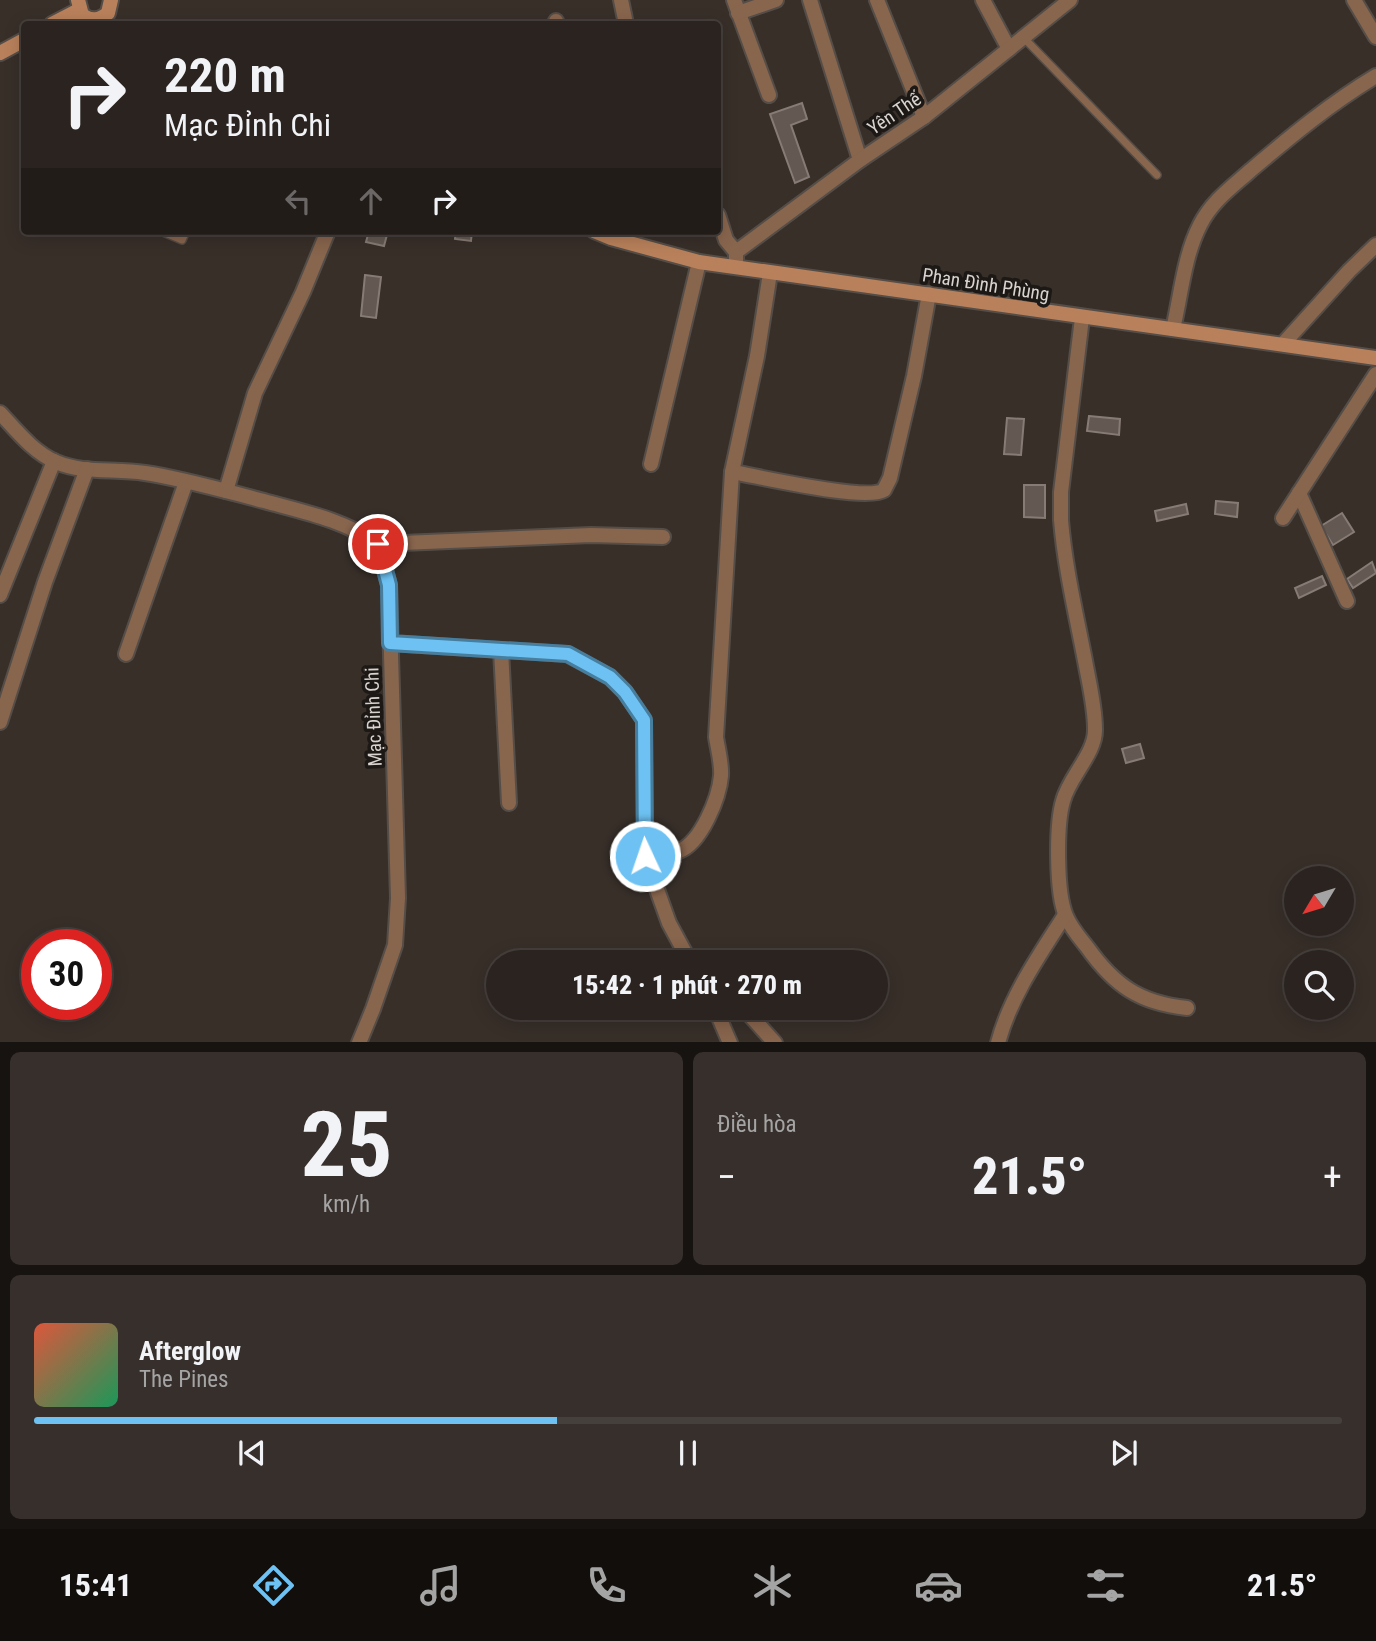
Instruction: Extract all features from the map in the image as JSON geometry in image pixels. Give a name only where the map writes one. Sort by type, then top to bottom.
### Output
[{"type":"street","points":[[56,21],[78,5],[87,18],[102,21],[111,0]]},
{"type":"street","points":[[621,0],[625,21]]},
{"type":"street","points":[[769,94],[736,6],[776,0]]},
{"type":"street","points":[[810,0],[860,160]]},
{"type":"street","points":[[877,0],[924,117]]},
{"type":"street","points":[[983,0],[1009,50]]},
{"type":"street","points":[[1354,0],[1376,37]]},
{"type":"street","name":"Yên Thế","points":[[736,252],[860,160],[924,117],[1024,38],[1063,2]]},
{"type":"street","points":[[0,53],[21,42]]},
{"type":"street","points":[[1173,329],[1196,233],[1210,208],[1299,128],[1376,76]]},
{"type":"street","points":[[721,224],[726,240],[736,252],[735,268]]},
{"type":"street","points":[[226,491],[255,393],[303,292],[326,235]]},
{"type":"street","name":"Phan Đình Phùng","points":[[604,235],[699,262],[735,268],[1376,358]]},
{"type":"street","points":[[1283,344],[1342,278],[1376,245]]},
{"type":"street","points":[[651,464],[699,262]]},
{"type":"street","points":[[645,856],[679,851],[689,845],[702,829],[720,789],[722,772],[716,737],[732,472],[757,356],[770,273]]},
{"type":"street","points":[[732,472],[836,491],[872,494],[884,490],[890,478],[914,376],[929,294]]},
{"type":"street","points":[[1082,318],[1061,492],[1061,520],[1096,734],[1067,789],[1060,813],[1061,896],[1065,915],[1094,957],[1125,988],[1151,1002],[1186,1007]]},
{"type":"street","points":[[1283,518],[1376,374]]},
{"type":"street","points":[[0,414],[33,447],[54,461],[74,468],[144,472],[226,491],[337,521],[361,532],[378,544],[591,535],[663,537]]},
{"type":"street","points":[[0,595],[54,461]]},
{"type":"street","points":[[0,722],[45,582],[87,469]]},
{"type":"street","points":[[127,654],[186,482]]},
{"type":"street","points":[[1299,493],[1347,601]]},
{"type":"street","name":"Mạc Đỉnh Chi","points":[[359,1042],[395,945],[398,898],[389,585],[378,544]]},
{"type":"street","points":[[390,643],[568,654],[610,677],[625,692],[644,720],[645,856],[669,923],[684,950]]},
{"type":"street","points":[[501,650],[509,803]]},
{"type":"street","points":[[998,1042],[1033,965],[1065,915]]},
{"type":"street","points":[[720,1020],[730,1042]]},
{"type":"street","points":[[755,1020],[775,1042]]},
{"type":"lane","points":[[1024,38],[1157,175]]},
{"type":"lane","points":[[170,235],[182,240],[184,235]]},
{"type":"building","points":[[802,103],[807,119],[791,125],[809,177],[795,183],[770,114]]},
{"type":"building","points":[[368,235],[387,235],[384,246],[366,242]]},
{"type":"building","points":[[456,235],[472,235],[471,241],[455,239]]},
{"type":"building","points":[[365,275],[381,277],[376,318],[361,316]]},
{"type":"building","points":[[1089,416],[1120,419],[1119,435],[1087,431]]},
{"type":"building","points":[[1007,418],[1024,419],[1021,455],[1004,454]]},
{"type":"building","points":[[1024,485],[1045,485],[1045,518],[1024,517]]},
{"type":"building","points":[[1216,501],[1238,503],[1237,517],[1215,514]]},
{"type":"building","points":[[1186,504],[1188,514],[1157,521],[1155,511]]},
{"type":"building","points":[[1342,513],[1354,532],[1333,545],[1321,526]]},
{"type":"building","points":[[1372,562],[1376,573],[1353,588],[1347,579]]},
{"type":"building","points":[[1322,576],[1326,585],[1299,598],[1295,588]]},
{"type":"building","points":[[1140,744],[1144,758],[1126,763],[1122,749]]},
{"type":"route","points":[[378,544],[389,585],[390,643],[568,654],[610,677],[625,692],[644,720],[645,856]]}]
